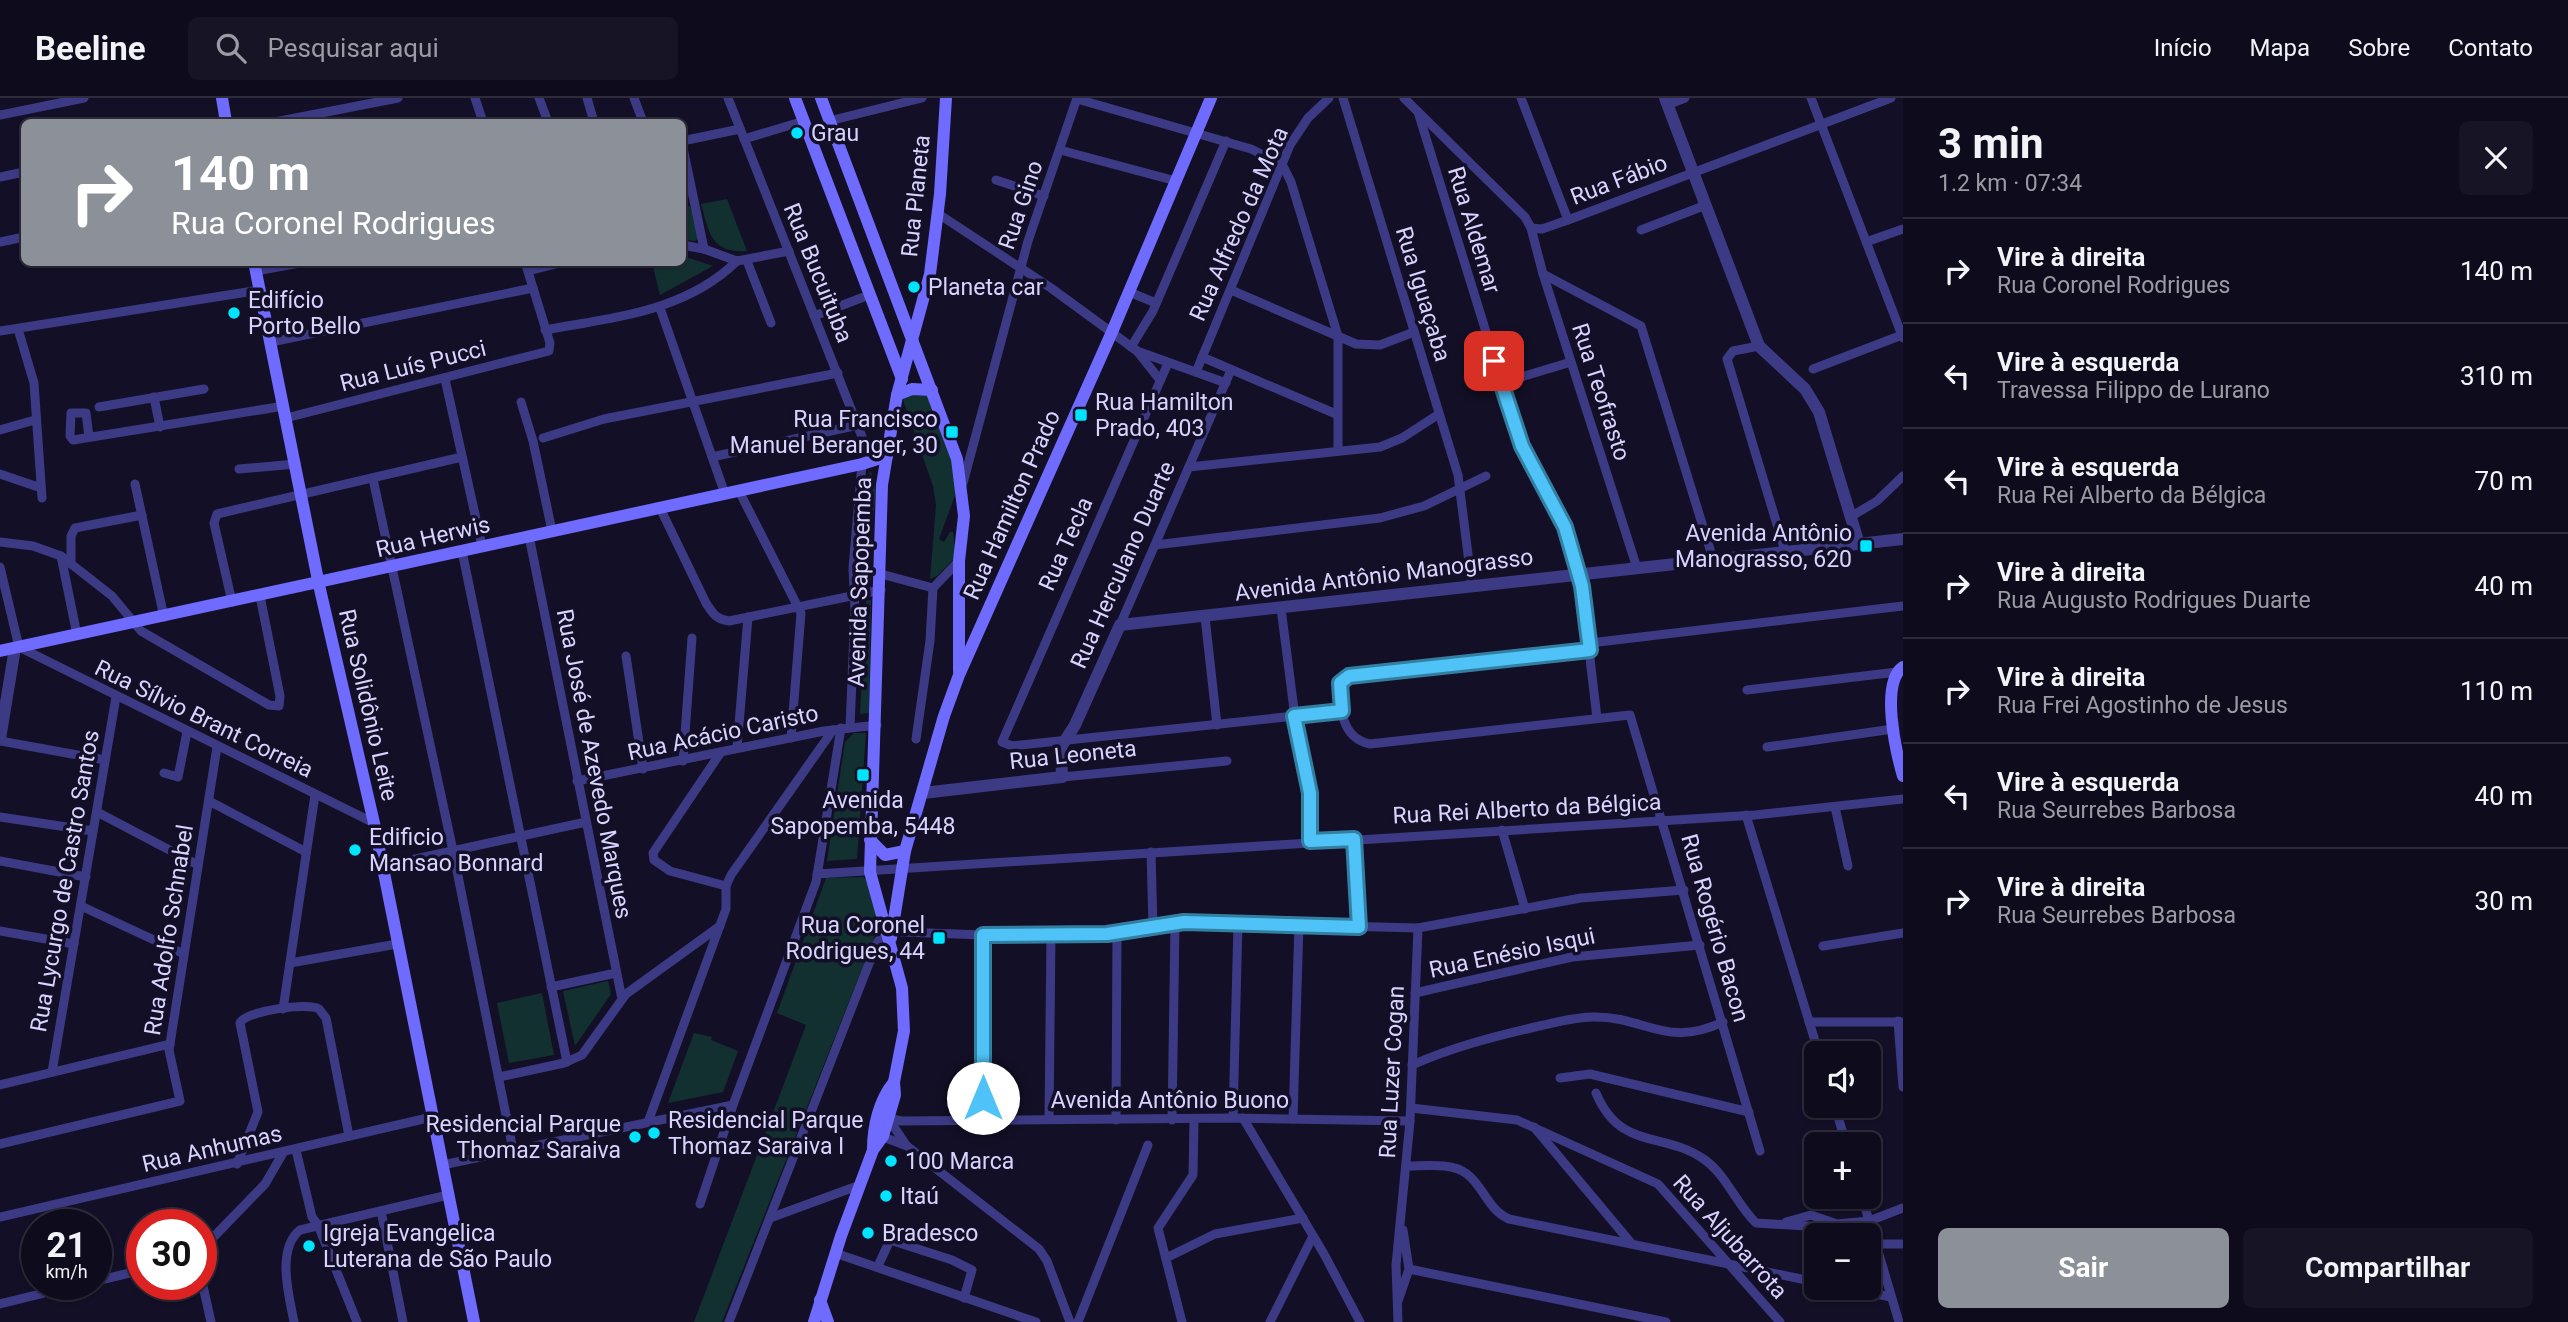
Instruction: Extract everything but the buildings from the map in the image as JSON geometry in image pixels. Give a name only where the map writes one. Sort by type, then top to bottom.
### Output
[{"type":"main road","points":[[222,98],[226,119]]},
{"type":"main road","points":[[795,98],[902,379]]},
{"type":"main road","points":[[821,98],[911,324],[912,341],[902,379]]},
{"type":"main road","name":"Rua Planeta","points":[[911,324],[930,274],[946,98]]},
{"type":"main road","name":"Rua Hamilton Prado","points":[[888,930],[905,851],[944,716],[959,675],[1112,332],[1212,98]]},
{"type":"main road","name":"Rua Solidônio Leite","points":[[255,267],[318,584],[383,866],[474,1322]]},
{"type":"main road","points":[[912,341],[957,459],[964,516],[959,561],[959,675]]},
{"type":"main road","name":"Avenida Sapopemba","points":[[818,1322],[820,1300],[835,1253],[883,1117],[895,1096],[894,1082],[904,1031],[905,1011],[888,930],[870,872],[881,590],[876,462],[902,379]]},
{"type":"main road","points":[[897,395],[912,389],[932,390]]},
{"type":"main road","name":"Rua Herwis","points":[[0,651],[392,569],[482,546],[876,462]]},
{"type":"main road","points":[[1900,670],[1893,682],[1893,729],[1903,776]]},
{"type":"main road","points":[[870,839],[885,855],[899,855],[905,851]]},
{"type":"main road","points":[[820,1300],[828,1322]]},
{"type":"street","points":[[0,115],[84,98]]},
{"type":"street","points":[[290,119],[398,98]]},
{"type":"street","points":[[475,98],[482,119]]},
{"type":"street","points":[[539,98],[547,119]]},
{"type":"street","points":[[587,98],[593,119]]},
{"type":"street","points":[[634,98],[642,119]]},
{"type":"street","name":"Rua Bucuituba","points":[[728,98],[858,425],[876,462]]},
{"type":"street","points":[[829,121],[922,98]]},
{"type":"street","points":[[1077,98],[1226,141],[1282,164],[1291,182],[1338,336],[1338,451]]},
{"type":"street","name":"Rua Gino","points":[[961,488],[1020,268],[1077,98]]},
{"type":"street","name":"Rua Alfredo da Mota","points":[[1196,372],[1282,164],[1299,130],[1329,98]]},
{"type":"street","name":"Rua Iguaçaba","points":[[1343,98],[1461,488],[1472,586]]},
{"type":"street","points":[[1404,98],[1525,217],[1531,228]]},
{"type":"street","points":[[1521,98],[1568,220]]},
{"type":"street","points":[[1685,98],[1666,101],[1759,346],[1814,401],[1852,516],[1858,544]]},
{"type":"street","points":[[1811,98],[1903,336],[1813,369]]},
{"type":"street","name":"Rua Fábio","points":[[1531,228],[1542,229],[1568,220],[1891,98]]},
{"type":"street","name":"Rua Aldemar","points":[[1418,112],[1522,446],[1559,511],[1580,574],[1597,718]]},
{"type":"street","points":[[744,139],[804,121]]},
{"type":"street","points":[[686,141],[740,128]]},
{"type":"street","points":[[1134,349],[1226,141]]},
{"type":"street","points":[[1060,150],[1176,181]]},
{"type":"street","points":[[686,161],[704,249]]},
{"type":"street","points":[[0,177],[21,173]]},
{"type":"street","points":[[996,180],[1044,196]]},
{"type":"street","points":[[1641,230],[1706,205]]},
{"type":"street","points":[[937,214],[1112,332],[1134,349],[1160,380]]},
{"type":"street","name":"Rua Teofrasto","points":[[1531,228],[1543,274],[1637,568]]},
{"type":"street","points":[[1866,243],[1903,229]]},
{"type":"street","points":[[0,242],[21,238]]},
{"type":"street","points":[[686,246],[742,261],[771,323]]},
{"type":"street","points":[[527,267],[545,330],[660,308],[714,281],[742,261],[789,251]]},
{"type":"street","points":[[1543,274],[1641,326],[1713,559]]},
{"type":"street","points":[[271,342],[533,288]]},
{"type":"street","points":[[0,331],[260,290]]},
{"type":"street","points":[[1231,290],[1356,344],[1380,345],[1414,332]]},
{"type":"street","points":[[1129,292],[1156,303]]},
{"type":"street","points":[[814,316],[870,295]]},
{"type":"street","points":[[660,308],[725,494]]},
{"type":"street","points":[[0,474],[42,493],[34,383],[18,329]]},
{"type":"street","name":"Rua Luís Pucci","points":[[89,437],[285,412],[445,379],[549,351],[545,330]]},
{"type":"street","points":[[1759,346],[1732,351],[1727,359],[1785,551]]},
{"type":"street","points":[[1134,349],[1226,383]]},
{"type":"street","points":[[1202,358],[1336,414]]},
{"type":"street","points":[[1501,383],[1571,362]]},
{"type":"street","name":"Rua Tecla","points":[[1065,741],[1012,746],[1002,742],[1168,363]]},
{"type":"street","name":"Rua Herculano Duarte","points":[[1062,777],[1060,750],[1075,725],[1120,625],[1231,370]]},
{"type":"street","points":[[543,438],[586,423],[838,373]]},
{"type":"street","points":[[445,379],[482,546]]},
{"type":"street","points":[[99,407],[204,389]]},
{"type":"street","points":[[154,397],[160,427]]},
{"type":"street","points":[[521,402],[533,441],[552,531]]},
{"type":"street","points":[[1189,467],[1380,447],[1402,438],[1439,414]]},
{"type":"street","points":[[0,430],[35,420]]},
{"type":"street","points":[[712,457],[858,425]]},
{"type":"street","points":[[232,602],[214,518],[222,512],[302,496],[462,457]]},
{"type":"street","points":[[700,1204],[817,874],[841,728],[854,594],[853,568],[876,462]]},
{"type":"street","points":[[239,469],[296,464]]},
{"type":"street","points":[[1852,516],[1877,501],[1903,476]]},
{"type":"street","points":[[1155,545],[1380,518],[1416,509],[1486,477]]},
{"type":"street","points":[[373,479],[453,851],[513,1150]]},
{"type":"street","points":[[135,484],[164,617]]},
{"type":"street","points":[[739,491],[798,605],[801,618],[792,738]]},
{"type":"street","points":[[660,508],[706,603],[715,617],[722,620],[881,590]]},
{"type":"street","points":[[71,564],[71,536],[75,528],[142,514]]},
{"type":"street","name":"Rua José de Azevedo Marques","points":[[529,536],[622,999]]},
{"type":"street","name":"Avenida Antônio Manograsso","points":[[1120,625],[1903,538]]},
{"type":"street","points":[[0,542],[33,546],[61,556],[112,596],[141,631],[269,705],[279,706],[280,696],[260,596]]},
{"type":"street","points":[[462,551],[568,1062]]},
{"type":"street","points":[[61,556],[76,635]]},
{"type":"street","points":[[916,739],[930,641],[933,588],[959,561]]},
{"type":"street","points":[[0,567],[17,647],[0,740],[105,760]]},
{"type":"street","points":[[881,574],[933,588]]},
{"type":"street","points":[[1597,718],[1370,744],[1350,735],[1342,711],[1340,683],[1349,676],[1903,606]]},
{"type":"street","points":[[1282,608],[1294,716],[1310,793],[1310,841]]},
{"type":"street","points":[[737,748],[748,617]]},
{"type":"street","points":[[1205,617],[1217,725]]},
{"type":"street","points":[[683,761],[692,638]]},
{"type":"street","name":"Rua Sílvio Brant Correia","points":[[17,647],[374,823]]},
{"type":"street","points":[[626,656],[643,769]]},
{"type":"street","points":[[1747,691],[1900,670]]},
{"type":"street","name":"Rua Lycurgo de Castro Santos","points":[[52,1072],[116,697]]},
{"type":"street","points":[[1065,741],[1342,711]]},
{"type":"street","name":"Rua Rogério Bacon","points":[[1597,718],[1626,714],[1631,717],[1664,820],[1760,1151]]},
{"type":"street","name":"Rua Acácio Caristo","points":[[578,781],[841,728],[877,725]]},
{"type":"street","points":[[648,1122],[726,909],[726,886],[841,728]]},
{"type":"street","points":[[1767,747],[1893,729]]},
{"type":"street","points":[[164,773],[178,777],[187,732]]},
{"type":"street","name":"Rua Adolfo Schnabel","points":[[0,1144],[178,1102],[180,1097],[170,1044],[217,747]]},
{"type":"street","points":[[722,752],[653,853],[654,860],[670,871],[726,886]]},
{"type":"street","name":"Rua Leoneta","points":[[923,793],[1227,761]]},
{"type":"street","points":[[283,1009],[315,795]]},
{"type":"street","name":"Rua Rei Alberto da Bélgica","points":[[817,874],[1746,815],[1903,799]]},
{"type":"street","points":[[209,801],[306,852]]},
{"type":"street","points":[[1835,807],[1848,866]]},
{"type":"street","points":[[97,812],[198,865]]},
{"type":"street","points":[[1746,815],[1815,1041]]},
{"type":"street","points":[[0,817],[93,831]]},
{"type":"street","points":[[383,866],[586,822]]},
{"type":"street","points":[[1502,830],[1525,909]]},
{"type":"street","points":[[1354,839],[1359,927]]},
{"type":"street","points":[[1151,852],[1153,928]]},
{"type":"street","points":[[0,861],[86,877]]},
{"type":"street","points":[[729,1322],[877,943],[888,930],[983,935],[1117,933],[1175,924],[1238,923],[1418,928],[1581,898],[1684,890]]},
{"type":"street","points":[[81,906],[184,954]]},
{"type":"street","points":[[1238,923],[1238,1118],[1303,1219],[1360,1322]]},
{"type":"street","points":[[1172,1120],[1175,924]]},
{"type":"street","points":[[1293,1119],[1299,924]]},
{"type":"street","points":[[499,1077],[568,1062],[590,1047],[622,999],[641,981],[720,926]]},
{"type":"street","name":"Rua Luzer Cogan","points":[[1398,1322],[1396,1265],[1410,1121],[1418,928]]},
{"type":"street","points":[[0,931],[74,944]]},
{"type":"street","points":[[1116,1120],[1117,933]]},
{"type":"street","points":[[1823,946],[1903,933]]},
{"type":"street","points":[[1049,1119],[1051,934]]},
{"type":"street","points":[[983,935],[983,1119]]},
{"type":"street","points":[[290,963],[397,944]]},
{"type":"street","name":"Rua Enésio Isqui","points":[[1415,993],[1572,957],[1700,946]]},
{"type":"street","points":[[551,987],[616,973]]},
{"type":"street","points":[[237,1164],[258,1112],[240,1020],[247,1015],[313,1005],[326,1018],[349,1136]]},
{"type":"street","points":[[1412,1065],[1483,1038],[1576,1018],[1617,1019],[1678,1034],[1696,1032],[1723,1022]]},
{"type":"street","points":[[1809,1022],[1900,1021],[1903,1087]]},
{"type":"street","points":[[0,1085],[170,1044]]},
{"type":"street","points":[[1560,1077],[1590,1074],[1749,1112]]},
{"type":"street","points":[[1596,1093],[1603,1111],[1621,1129],[1639,1138],[1698,1155],[1712,1166],[1754,1222],[1765,1225],[1804,1226]]},
{"type":"street","points":[[442,1165],[733,1105]]},
{"type":"street","name":"Rua Aljubarrota","points":[[1410,1108],[1462,1111],[1533,1125],[1661,1186],[1780,1322]]},
{"type":"street","name":"Rua Anhumas","points":[[0,1217],[432,1117]]},
{"type":"street","points":[[883,1117],[907,1146],[1039,1249],[1047,1261],[1070,1322]]},
{"type":"street","name":"Avenida Antônio Buono","points":[[883,1117],[901,1121],[1238,1118],[1410,1121]]},
{"type":"street","points":[[1183,1321],[1158,1227],[1193,1175],[1194,1119]]},
{"type":"street","points":[[1533,1125],[1631,1243]]},
{"type":"street","points":[[878,1135],[907,1146]]},
{"type":"street","points":[[1078,1322],[1148,1145]]},
{"type":"street","points":[[296,1150],[312,1217],[318,1225],[357,1322]]},
{"type":"street","points":[[217,1234],[265,1184],[283,1153]]},
{"type":"street","points":[[1406,1166],[1450,1167],[1468,1174],[1495,1210],[1509,1219],[1804,1279]]},
{"type":"street","points":[[770,1218],[860,1185]]},
{"type":"street","points":[[294,1322],[289,1293],[289,1246],[300,1230],[448,1195]]},
{"type":"street","points":[[1782,1224],[1811,1215],[1837,1224],[1869,1221],[1903,1208]]},
{"type":"street","points":[[1866,1209],[1869,1221]]},
{"type":"street","points":[[381,1211],[403,1322]]},
{"type":"street","name":"Rua Luzer Cogan","points":[[1397,1303],[1409,1269],[1401,1218]]},
{"type":"street","points":[[1166,1258],[1215,1234],[1303,1219]]},
{"type":"street","points":[[1270,1322],[1313,1236]]},
{"type":"street","points":[[878,1266],[890,1240],[953,1260],[972,1270],[964,1298]]},
{"type":"street","points":[[1881,1244],[1903,1244]]},
{"type":"street","points":[[835,1253],[1036,1322]]},
{"type":"street","points":[[1409,1269],[1665,1322]]},
{"type":"street","points":[[1881,1269],[1899,1322]]},
{"type":"street","points":[[1881,1295],[1891,1297]]},
{"type":"street","points":[[0,1304],[21,1299]]},
{"type":"street","points":[[206,1300],[211,1322]]},
{"type":"green space","points":[[727,199],[747,251],[726,249],[719,245],[710,232],[701,204]]},
{"type":"green space","points":[[690,206],[699,237],[695,241],[686,240],[686,207]]},
{"type":"green space","points":[[686,257],[713,266],[660,295],[653,266],[686,266]]},
{"type":"green space","points":[[917,391],[929,397],[950,451],[957,490],[939,539],[944,542],[950,532],[953,532],[956,557],[937,576],[930,579],[936,505],[933,486],[903,400],[906,395]]},
{"type":"green space","points":[[870,471],[875,490],[866,560],[872,568],[871,581],[859,583]]},
{"type":"green space","points":[[866,600],[871,600],[869,713],[860,714]]},
{"type":"green space","points":[[854,733],[866,733],[857,859],[827,861],[845,742]]},
{"type":"green space","points":[[863,877],[869,881],[880,923],[722,1322],[694,1322],[806,1025],[777,1013],[826,878]]},
{"type":"green space","points":[[608,981],[611,994],[575,1046],[563,991]]},
{"type":"green space","points":[[542,993],[554,1055],[509,1063],[497,1003]]},
{"type":"green space","points":[[694,1033],[712,1037],[711,1040],[738,1051],[723,1092],[668,1103]]},
{"type":"place","name":"Grau","points":[[797,133]]},
{"type":"place","name":"Planeta car","points":[[914,287]]},
{"type":"place","name":"Edifício Porto Bello","points":[[234,313]]},
{"type":"place","name":"Rua Hamilton Prado, 403","points":[[1081,415]]},
{"type":"place","name":"Rua Francisco Manuel Beranger, 30","points":[[952,432]]},
{"type":"place","name":"Avenida Antônio Manograsso, 620","points":[[1866,546]]},
{"type":"place","name":"Avenida Sapopemba, 5448","points":[[863,775]]},
{"type":"place","name":"Edificio Mansao Bonnard","points":[[355,850]]},
{"type":"place","name":"Rua Coronel Rodrigues, 44","points":[[939,938]]},
{"type":"place","name":"Residencial Parque Thomaz Saraiva I","points":[[654,1133]]},
{"type":"place","name":"Residencial Parque Thomaz Saraiva","points":[[635,1137]]},
{"type":"place","name":"100 Marca","points":[[891,1161]]},
{"type":"place","name":"Itaú","points":[[886,1196]]},
{"type":"place","name":"Bradesco","points":[[868,1233]]},
{"type":"place","name":"Igreja Evangelica Luterana de São Paulo","points":[[309,1246]]},
{"type":"route","points":[[983,1098],[983,935],[1107,934],[1134,932],[1184,922],[1359,927],[1354,839],[1310,841],[1310,793],[1294,716],[1342,711],[1340,683],[1349,676],[1590,650],[1580,574],[1565,527],[1547,487],[1522,446],[1494,361]]}]
